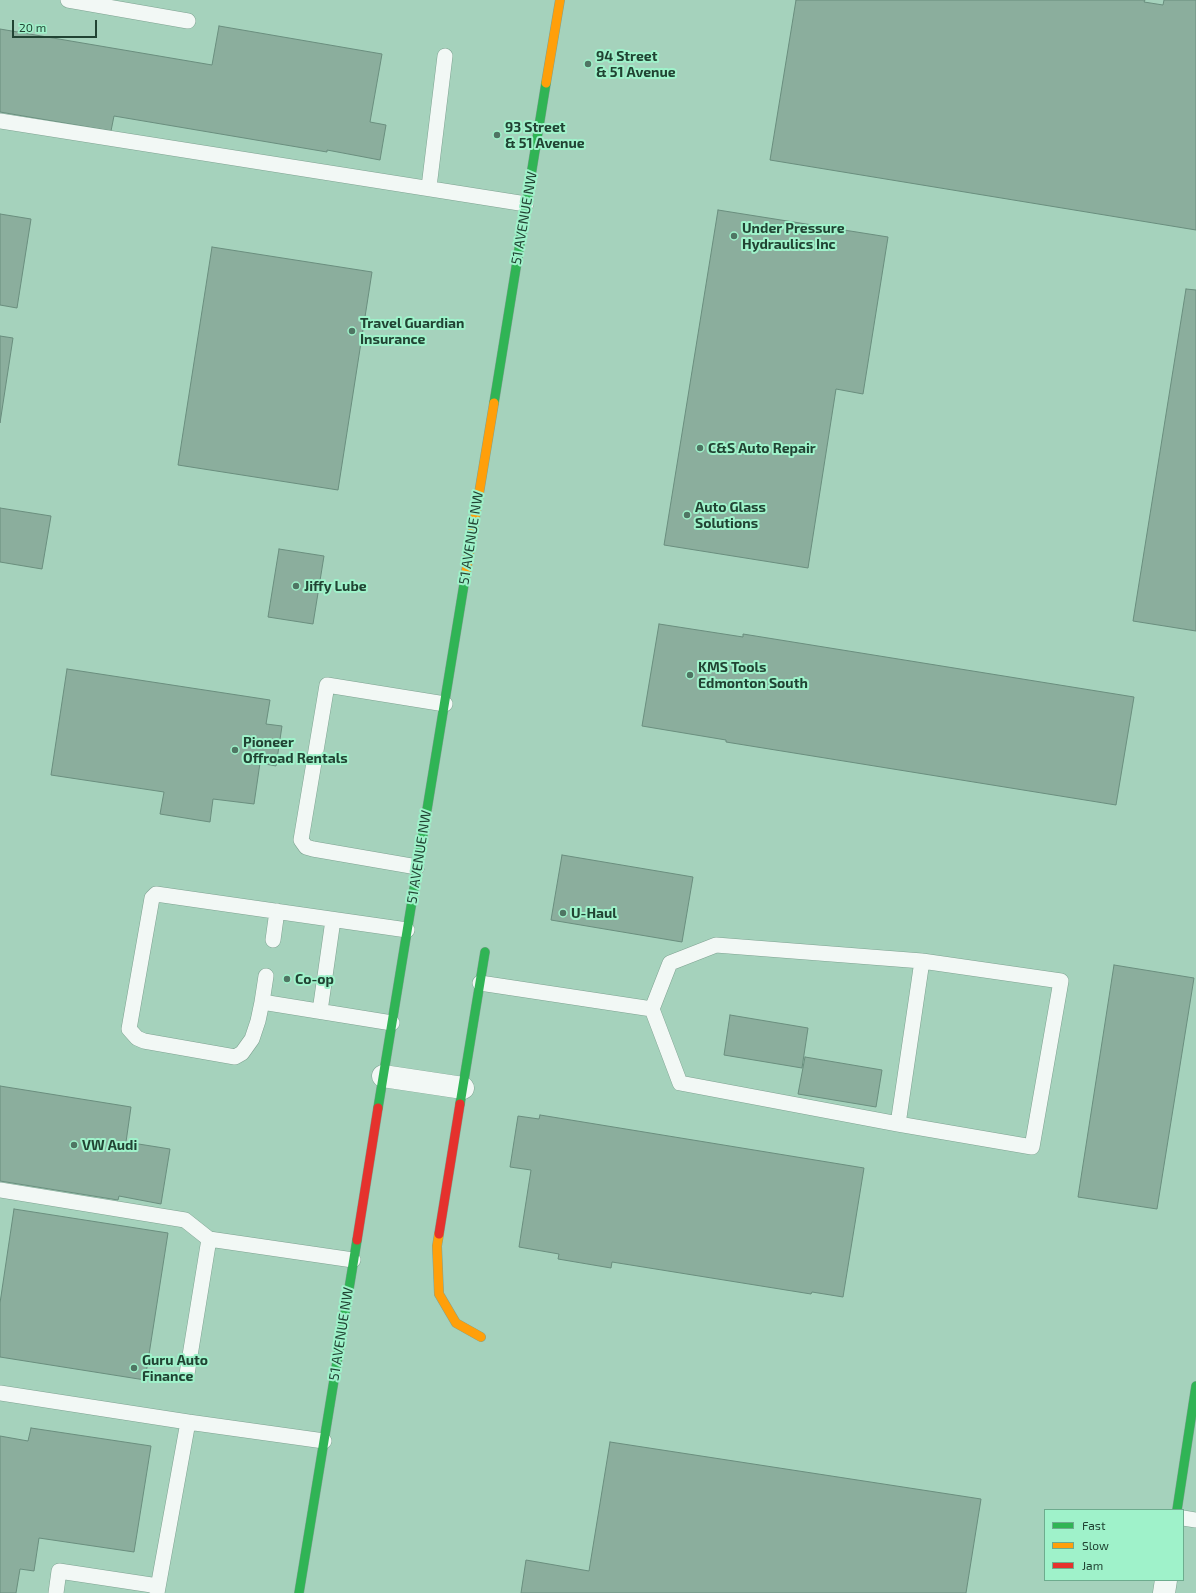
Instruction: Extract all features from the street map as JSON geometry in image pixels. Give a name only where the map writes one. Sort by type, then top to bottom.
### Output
[{"type":"main road","name":"51 AVENUE NW","points":[[299,1593],[560,0]]},
{"type":"main road","points":[[481,1337],[456,1323],[439,1294],[437,1246],[485,952]]},
{"type":"main road","points":[[1177,1509],[1196,1386]]},
{"type":"street","points":[[383,1076],[463,1088]]},
{"type":"street","points":[[1164,1593],[1166,1581]]},
{"type":"lane","points":[[68,0],[188,21]]},
{"type":"lane","points":[[428,187],[446,56]]},
{"type":"lane","points":[[0,121],[367,180],[428,187],[526,204]]},
{"type":"lane","points":[[417,867],[313,849],[306,847],[301,840],[327,685],[445,704]]},
{"type":"lane","points":[[266,976],[256,1030],[242,1054],[235,1057],[144,1041],[137,1038],[129,1029],[152,898],[156,894],[407,930]]},
{"type":"lane","points":[[273,940],[277,911]]},
{"type":"lane","points":[[320,1011],[333,920]]},
{"type":"lane","points":[[716,945],[922,961],[1061,981],[1032,1147],[898,1124],[680,1083],[652,1009],[670,963],[716,945]]},
{"type":"lane","points":[[898,1124],[922,961]]},
{"type":"lane","points":[[480,983],[652,1009]]},
{"type":"lane","points":[[262,1002],[392,1022]]},
{"type":"lane","points":[[0,1190],[185,1220],[209,1239],[353,1260]]},
{"type":"lane","points":[[187,1374],[209,1239]]},
{"type":"lane","points":[[0,1393],[324,1441]]},
{"type":"lane","points":[[56,1593],[60,1571],[158,1589],[188,1422]]},
{"type":"lane","points":[[1184,1518],[1196,1520]]},
{"type":"building","points":[[796,0],[1145,0],[1144,2],[1163,5],[1164,0],[1196,0],[1196,230],[770,160]]},
{"type":"building","points":[[219,26],[382,54],[370,122],[386,125],[380,160],[327,150],[327,152],[114,116],[111,131],[0,112],[0,29],[212,65]]},
{"type":"building","points":[[718,210],[888,237],[863,394],[836,389],[808,568],[664,545]]},
{"type":"building","points":[[0,214],[31,219],[17,308],[0,305]]},
{"type":"building","points":[[212,247],[372,272],[338,490],[178,465]]},
{"type":"building","points":[[1186,289],[1196,290],[1196,631],[1133,621]]},
{"type":"building","points":[[0,336],[13,338],[0,423]]},
{"type":"building","points":[[0,508],[51,516],[42,569],[0,562]]},
{"type":"building","name":"Jiffy Lube","points":[[279,549],[324,556],[313,624],[268,617]]},
{"type":"building","points":[[659,624],[743,637],[743,634],[1134,697],[1116,805],[726,742],[726,740],[642,726]]},
{"type":"building","points":[[67,669],[270,700],[266,724],[282,726],[276,766],[260,763],[254,804],[213,799],[210,822],[160,814],[164,792],[51,775]]},
{"type":"building","points":[[562,855],[693,877],[682,942],[551,920]]},
{"type":"building","points":[[1114,965],[1194,978],[1157,1209],[1078,1197]]},
{"type":"building","points":[[730,1015],[808,1028],[802,1068],[724,1055]]},
{"type":"building","points":[[805,1057],[882,1070],[876,1107],[798,1094]]},
{"type":"building","name":"VW Audi","points":[[0,1086],[131,1107],[126,1142],[170,1149],[161,1204],[119,1196],[118,1200],[0,1181]]},
{"type":"building","points":[[540,1115],[864,1168],[843,1297],[812,1292],[811,1294],[612,1262],[611,1268],[558,1259],[559,1254],[519,1247],[531,1170],[510,1167],[518,1116],[539,1119]]},
{"type":"building","points":[[14,1209],[168,1233],[145,1380],[0,1357],[0,1303]]},
{"type":"building","points":[[31,1428],[151,1446],[134,1552],[39,1538],[34,1571],[20,1569],[16,1593],[0,1593],[0,1436],[28,1441]]},
{"type":"building","points":[[610,1442],[981,1499],[966,1593],[521,1593],[526,1560],[589,1571]]},
{"type":"traffic: fast","points":[[494,403],[546,83]]},
{"type":"traffic: fast","points":[[378,1108],[466,572]]},
{"type":"traffic: fast","points":[[460,1104],[485,952]]},
{"type":"traffic: fast","points":[[299,1593],[357,1240]]},
{"type":"traffic: fast","points":[[1177,1509],[1196,1386]]},
{"type":"traffic: slow","points":[[546,83],[560,0]]},
{"type":"traffic: slow","points":[[466,572],[494,403]]},
{"type":"traffic: slow","points":[[439,1234],[437,1246],[439,1294],[456,1323],[481,1337]]},
{"type":"traffic: jam","points":[[439,1234],[460,1104]]},
{"type":"traffic: jam","points":[[357,1240],[378,1108]]},
{"type":"place","name":"94 Street & 51 Avenue","points":[[588,64]]},
{"type":"place","name":"93 Street & 51 Avenue","points":[[497,135]]},
{"type":"place","name":"Under Pressure Hydraulics Inc","points":[[734,236]]},
{"type":"place","name":"Travel Guardian Insurance","points":[[352,331]]},
{"type":"place","name":"C&S Auto Repair","points":[[700,448]]},
{"type":"place","name":"Auto Glass Solutions","points":[[687,515]]},
{"type":"place","name":"Jiffy Lube","points":[[296,586]]},
{"type":"place","name":"KMS Tools Edmonton South","points":[[690,675]]},
{"type":"place","name":"Pioneer Offroad Rentals","points":[[235,750]]},
{"type":"place","name":"U-Haul","points":[[563,913]]},
{"type":"place","name":"Co-op","points":[[287,979]]},
{"type":"place","name":"VW Audi","points":[[74,1145]]},
{"type":"place","name":"Guru Auto Finance","points":[[134,1368]]}]
